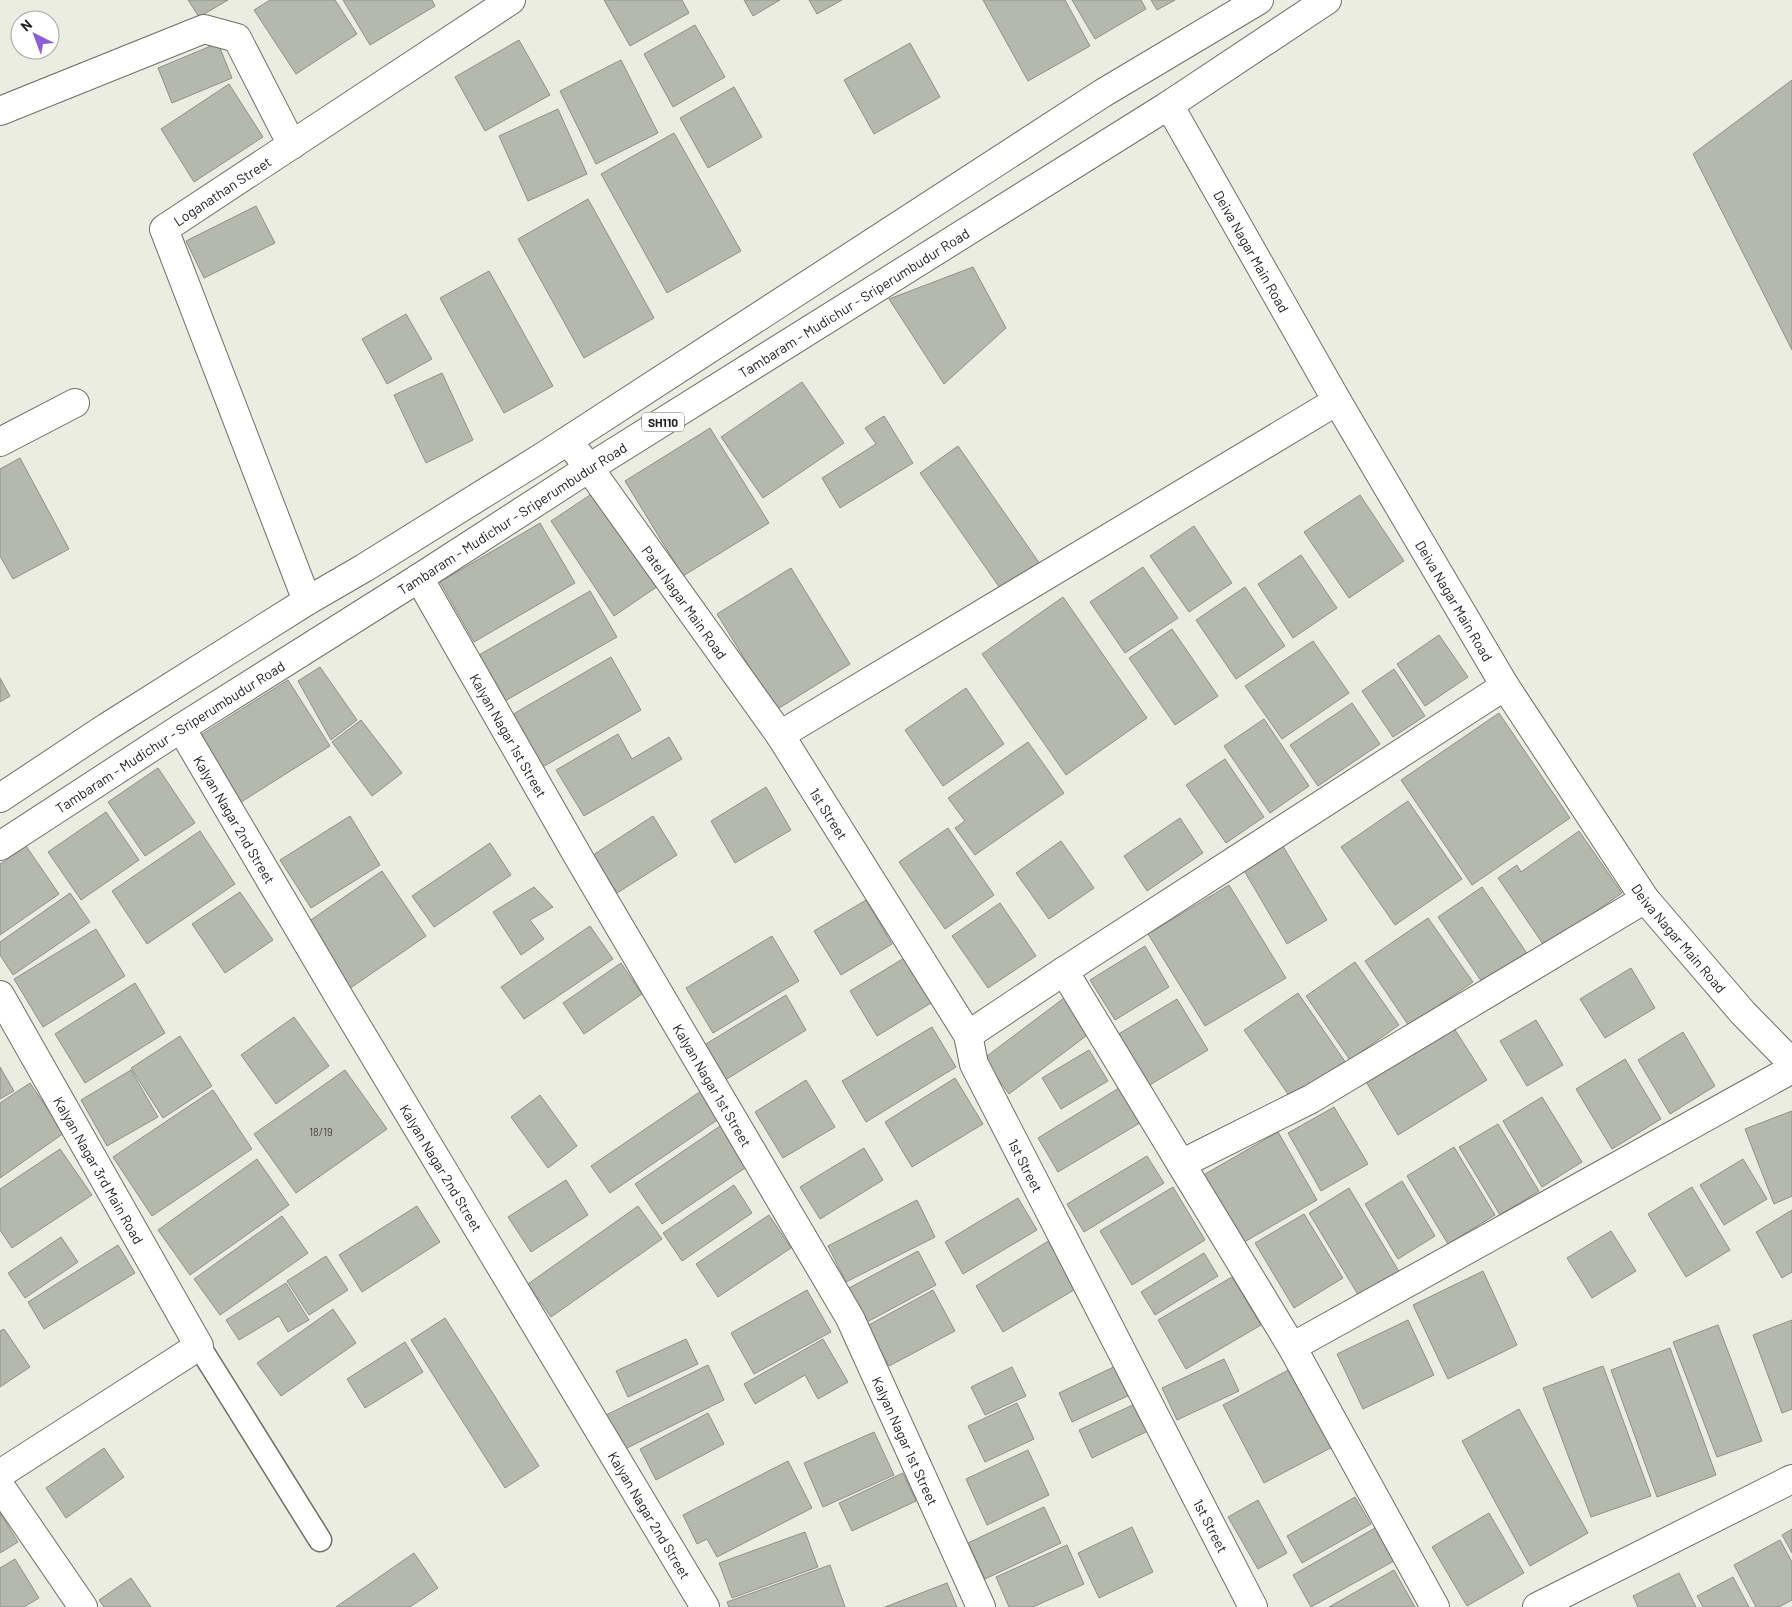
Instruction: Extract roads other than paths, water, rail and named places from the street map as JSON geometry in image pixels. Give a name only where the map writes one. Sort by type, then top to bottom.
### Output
[{"type":"street","name":"Loganathan Street","points":[[307,601],[164,229],[511,0]]},
{"type":"street","name":"SH110","points":[[0,798],[107,727],[307,601],[364,568],[568,441],[1103,93],[1259,0]]},
{"type":"street","name":"Tambaram - Mudichur - Sriperumbudur Road","points":[[0,846],[181,728],[589,468],[1169,104],[1327,0]]},
{"type":"street","points":[[0,110],[204,29],[237,38],[292,145]]},
{"type":"street","name":"Deiva Nagar Main Road","points":[[1169,104],[1338,400],[1505,686],[1645,899],[1743,1013],[1792,1063]]},
{"type":"street","points":[[780,735],[1338,400]]},
{"type":"street","points":[[0,442],[75,403]]},
{"type":"street","name":"Patel Nagar Main Road","points":[[568,441],[780,735]]},
{"type":"street","name":"Kalyan Nagar 1st Street","points":[[419,578],[579,858],[850,1318],[981,1607]]},
{"type":"street","points":[[968,1035],[1505,686]]},
{"type":"street","name":"Kalyan Nagar 2nd Street","points":[[181,728],[341,1000],[705,1607]]},
{"type":"street","name":"1st Street","points":[[780,735],[968,1035],[974,1064],[1253,1607]]},
{"type":"street","points":[[1181,1164],[1311,1099],[1645,899]]},
{"type":"street","points":[[1064,971],[1292,1347],[1435,1607]]},
{"type":"street","name":"Kalyan Nagar 3rd Main Road","points":[[0,995],[199,1346]]},
{"type":"street","points":[[1292,1347],[1792,1069]]},
{"type":"street","points":[[0,1474],[199,1346]]},
{"type":"street","points":[[1537,1607],[1792,1479]]},
{"type":"street","points":[[0,1486],[77,1605]]},
{"type":"lane","points":[[199,1346],[320,1540]]}]
